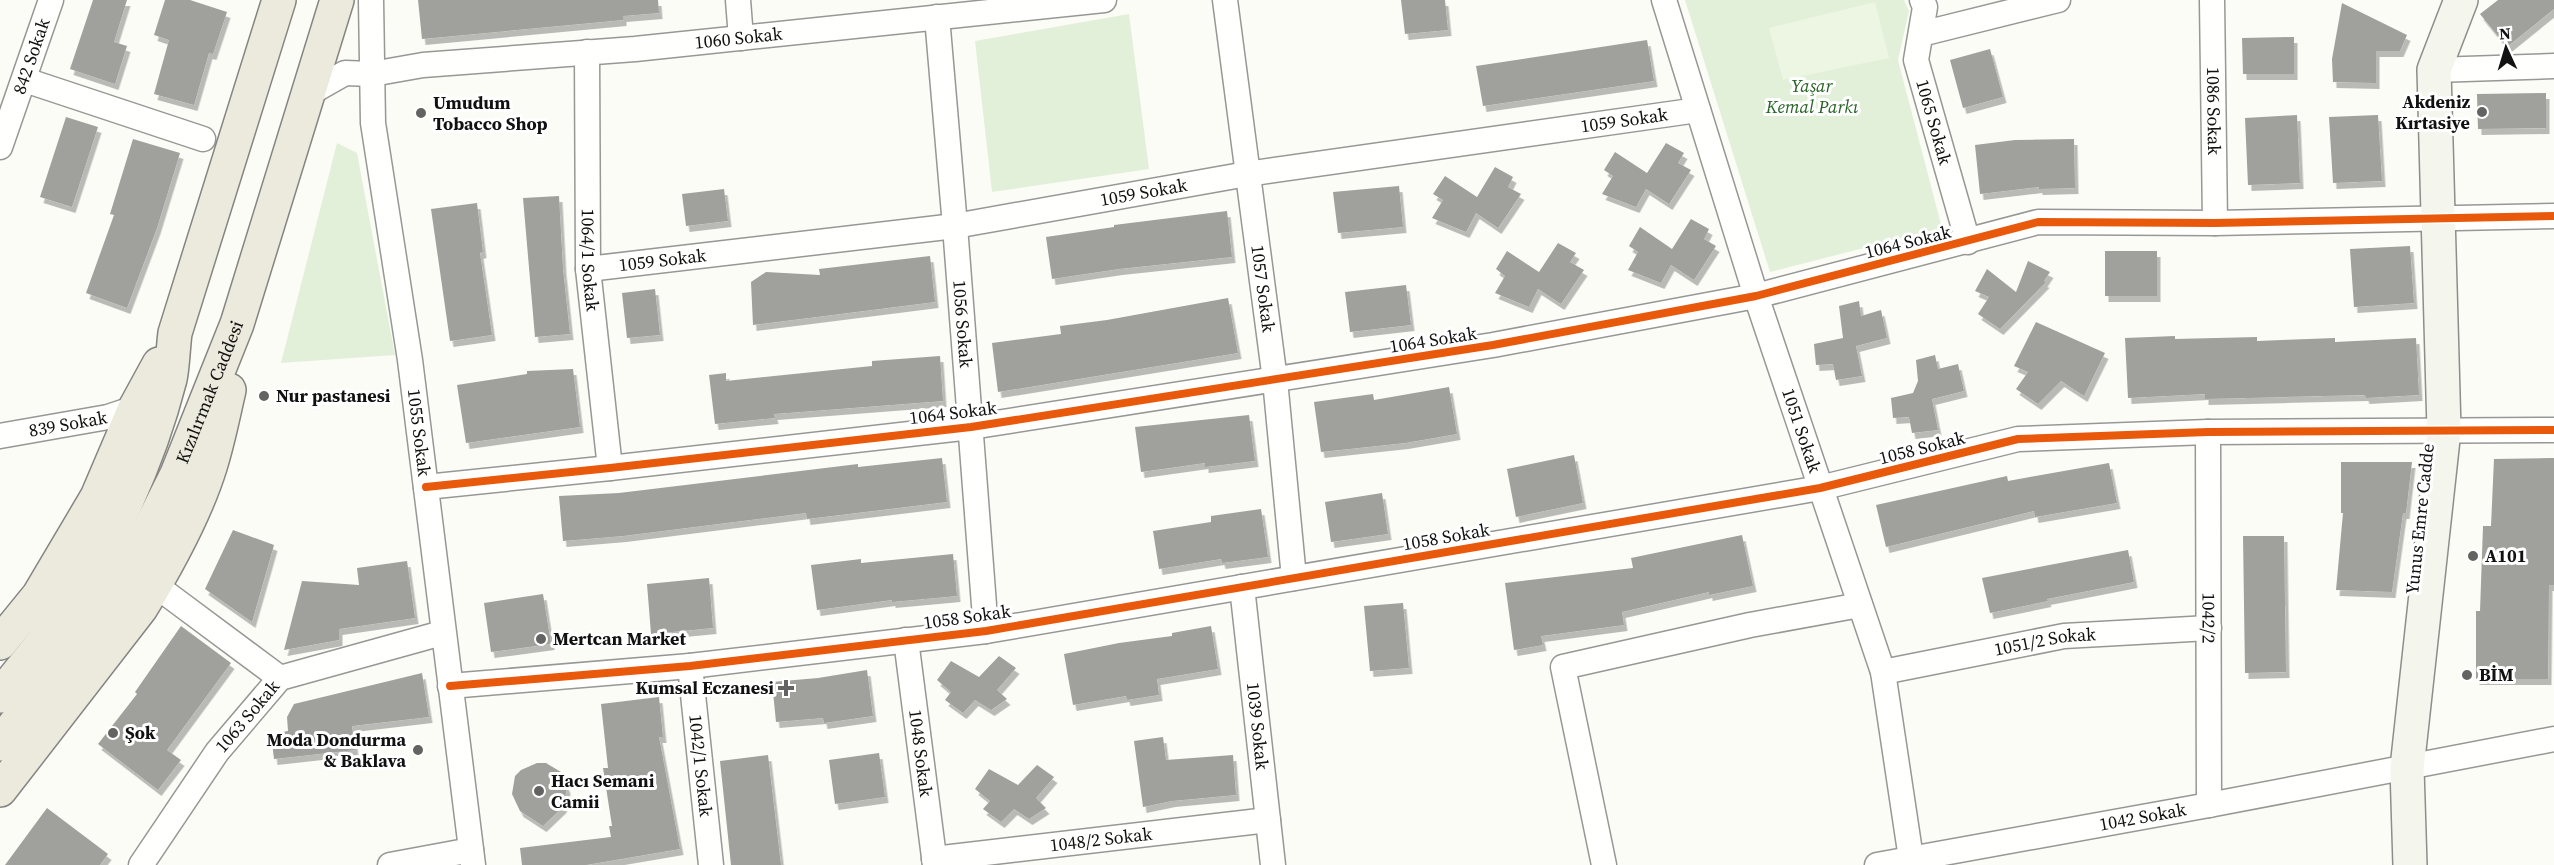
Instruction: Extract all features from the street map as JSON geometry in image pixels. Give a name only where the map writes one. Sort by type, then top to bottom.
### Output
[{"type":"main road","name":"Kızılırmak Caddesi","points":[[0,744],[91,624],[134,560],[177,474],[237,324],[337,0]]},
{"type":"main road","name":"Kızılırmak Caddesi","points":[[0,696],[55,626],[120,516],[149,448],[170,377],[175,333],[272,2]]},
{"type":"main road","points":[[0,790],[141,608],[155,585],[210,469],[233,376],[237,324]]},
{"type":"main road","points":[[0,643],[39,595],[97,497],[135,408],[175,333]]},
{"type":"street","name":"842 Sokak","points":[[0,147],[5,115],[25,80],[51,0]]},
{"type":"street","name":"1055 Sokak","points":[[371,0],[373,123],[410,360],[442,633],[472,858]]},
{"type":"street","points":[[738,0],[741,38]]},
{"type":"street","name":"1060 Sokak","points":[[308,94],[345,73],[372,74],[423,65],[741,38],[1104,0]]},
{"type":"street","name":"1057 Sokak","points":[[1225,0],[1275,380],[1294,578]]},
{"type":"street","name":"1051 Sokak","points":[[1664,0],[1756,296],[1883,672],[1912,862]]},
{"type":"street","name":"1065 Sokak","points":[[1922,0],[1925,7],[1916,60],[1968,242]]},
{"type":"street","points":[[1921,34],[2058,0]]},
{"type":"street","name":"1086 Sokak","points":[[2211,0],[2215,223]]},
{"type":"street","name":"Yunus Emre Cadde","points":[[2410,865],[2408,768],[2444,430],[2440,217],[2434,70],[2461,0]]},
{"type":"street","name":"1056 Sokak","points":[[937,17],[956,226],[986,631]]},
{"type":"street","name":"1064/1 Sokak","points":[[587,52],[588,269],[610,468]]},
{"type":"street","points":[[2434,70],[2554,66]]},
{"type":"street","points":[[25,80],[203,139]]},
{"type":"street","name":"1059 Sokak","points":[[588,269],[956,226],[1247,174],[1698,110]]},
{"type":"street","name":"1064 Sokak","points":[[426,487],[971,427],[1493,345],[1756,296],[2038,222],[2215,223],[2554,216]]},
{"type":"street","name":"839 Sokak","points":[[0,436],[108,417],[135,408]]},
{"type":"street","name":"1058 Sokak","points":[[450,686],[690,666],[986,631],[1820,488],[2018,440],[2208,432],[2554,430]]},
{"type":"street","name":"1042/2","points":[[2208,432],[2209,805]]},
{"type":"street","points":[[155,585],[280,678]]},
{"type":"street","name":"1039 Sokak","points":[[1242,587],[1273,865]]},
{"type":"street","points":[[1604,865],[1563,667],[1750,625],[1860,605]]},
{"type":"street","name":"1051/2 Sokak","points":[[1883,672],[2064,636],[2209,628]]},
{"type":"street","name":"1063 Sokak","points":[[141,865],[217,752],[280,678],[442,633]]},
{"type":"street","name":"1048 Sokak","points":[[906,640],[935,862]]},
{"type":"street","name":"1042/1 Sokak","points":[[690,666],[711,865]]},
{"type":"street","name":"1042 Sokak","points":[[1877,865],[1912,862],[2554,738]]},
{"type":"street","name":"1048/2 Sokak","points":[[935,862],[1268,820]]},
{"type":"street","points":[[390,865],[472,858]]},
{"type":"green space","name":"Yaşar Kemal Parkı","points":[[1685,0],[1904,0],[1909,11],[1898,60],[1942,228],[1770,272]]},
{"type":"green space","points":[[1875,2],[1889,58],[1783,80],[1769,28]]},
{"type":"green space","points":[[1129,14],[1149,169],[992,192],[975,41]]},
{"type":"green space","points":[[337,143],[357,153],[395,355],[281,363]]},
{"type":"building","points":[[93,0],[127,0],[114,42],[127,46],[115,84],[70,69]]},
{"type":"building","points":[[165,0],[190,0],[227,12],[213,54],[209,53],[194,105],[154,94],[169,40],[154,35]]},
{"type":"building","points":[[418,0],[658,0],[659,13],[623,16],[623,20],[422,39]]},
{"type":"building","points":[[1401,0],[1445,0],[1448,30],[1405,34]]},
{"type":"building","points":[[2498,0],[2554,0],[2554,9],[2507,47],[2480,14]]},
{"type":"building","points":[[2342,3],[2407,35],[2400,51],[2376,51],[2376,83],[2333,82],[2332,59]]},
{"type":"building","points":[[2294,37],[2294,74],[2243,74],[2242,38]]},
{"type":"building","points":[[1647,40],[1654,81],[1483,106],[1476,66]]},
{"type":"building","points":[[1990,49],[2003,97],[1963,108],[1950,60]]},
{"type":"building","points":[[2546,93],[2546,128],[2478,129],[2477,94]]},
{"type":"building","points":[[2297,115],[2300,183],[2248,185],[2245,118]]},
{"type":"building","points":[[2378,115],[2382,181],[2333,183],[2329,117]]},
{"type":"building","points":[[66,117],[98,127],[72,207],[40,197]]},
{"type":"building","points":[[133,139],[180,153],[157,228],[127,308],[86,293],[114,215],[110,214]]},
{"type":"building","points":[[2074,139],[2075,188],[2039,189],[2039,187],[1980,194],[1975,145],[2015,140]]},
{"type":"building","points":[[1666,143],[1684,153],[1678,163],[1691,170],[1669,204],[1646,189],[1636,207],[1602,194],[1613,176],[1604,170],[1615,152],[1647,173]]},
{"type":"building","points":[[1495,167],[1513,177],[1508,187],[1521,194],[1498,228],[1476,213],[1466,232],[1432,218],[1443,200],[1433,194],[1445,176],[1477,197]]},
{"type":"building","points":[[1399,186],[1403,227],[1338,233],[1333,192]]},
{"type":"building","points":[[724,189],[728,221],[686,226],[682,194]]},
{"type":"building","points":[[559,196],[563,269],[570,334],[535,337],[523,198]]},
{"type":"building","points":[[477,203],[483,252],[480,253],[492,335],[450,341],[431,209]]},
{"type":"building","points":[[1227,211],[1232,257],[1052,279],[1046,237],[1114,227],[1114,225]]},
{"type":"building","points":[[1691,219],[1709,229],[1704,239],[1716,246],[1694,280],[1671,265],[1661,283],[1628,270],[1638,252],[1629,246],[1640,227],[1672,249]]},
{"type":"building","points":[[1558,243],[1576,253],[1570,262],[1584,270],[1561,304],[1538,289],[1529,307],[1495,293],[1505,276],[1496,269],[1507,251],[1539,272]]},
{"type":"building","points":[[2410,246],[2414,303],[2354,307],[2350,249]]},
{"type":"building","points":[[2105,251],[2157,251],[2157,296],[2105,296]]},
{"type":"building","points":[[930,256],[935,302],[753,325],[751,282],[766,272],[820,275],[819,269]]},
{"type":"building","points":[[2028,261],[2050,272],[2044,281],[2046,282],[2000,329],[1978,314],[1989,297],[1975,291],[1987,269],[2016,292]]},
{"type":"building","points":[[1406,285],[1411,325],[1350,332],[1345,292]]},
{"type":"building","points":[[655,289],[660,335],[627,338],[622,293]]},
{"type":"building","points":[[1228,298],[1238,353],[998,392],[992,343],[1061,334],[1060,326],[1107,320]]},
{"type":"building","points":[[1859,301],[1861,316],[1881,310],[1887,338],[1856,346],[1862,376],[1836,380],[1833,364],[1816,365],[1814,344],[1843,338],[1839,306]]},
{"type":"building","points":[[2036,322],[2105,353],[2084,396],[2061,381],[2038,404],[2016,389],[2028,372],[2014,366]]},
{"type":"building","points":[[2175,336],[2175,339],[2257,337],[2257,341],[2335,338],[2335,342],[2416,338],[2419,395],[2366,398],[2365,395],[2205,399],[2205,394],[2128,398],[2125,338]]},
{"type":"building","points":[[1935,355],[1938,369],[1958,364],[1964,391],[1932,399],[1938,430],[1912,433],[1909,417],[1893,418],[1891,398],[1913,393],[1918,381],[1916,360]]},
{"type":"building","points":[[940,356],[943,401],[774,414],[775,418],[715,424],[709,375],[726,373],[726,381],[872,366],[872,361]]},
{"type":"building","points":[[573,369],[580,427],[466,443],[457,385],[527,374],[527,371]]},
{"type":"building","points":[[1449,387],[1457,434],[1405,443],[1321,452],[1314,402],[1373,394],[1374,400]]},
{"type":"building","points":[[1249,415],[1255,461],[1205,467],[1205,463],[1141,472],[1135,427]]},
{"type":"building","points":[[1574,455],[1583,503],[1516,517],[1507,469]]},
{"type":"building","points":[[942,458],[947,502],[807,519],[806,513],[623,536],[563,541],[559,496],[619,493],[858,464],[858,467]]},
{"type":"building","points":[[2554,458],[2554,585],[2549,585],[2548,679],[2476,679],[2476,611],[2480,611],[2483,526],[2491,526],[2494,459]]},
{"type":"building","points":[[2341,462],[2412,462],[2406,513],[2403,513],[2392,592],[2336,590],[2343,513],[2341,513]]},
{"type":"building","points":[[2109,463],[2117,503],[2035,517],[2034,511],[1886,547],[1876,505],[2007,476],[2008,481]]},
{"type":"building","points":[[1382,493],[1388,534],[1331,542],[1325,502]]},
{"type":"building","points":[[1261,509],[1268,557],[1222,563],[1221,559],[1159,569],[1153,531],[1211,522],[1211,516]]},
{"type":"building","points":[[233,530],[274,545],[252,622],[205,589]]},
{"type":"building","points":[[1742,535],[1753,586],[1709,595],[1709,592],[1622,612],[1624,625],[1541,636],[1543,645],[1514,650],[1505,583],[1633,568],[1631,558]]},
{"type":"building","points":[[2243,536],[2284,536],[2286,672],[2245,673]]},
{"type":"building","points":[[2128,550],[2134,582],[1990,613],[1982,578]]},
{"type":"building","points":[[953,554],[957,596],[892,602],[892,600],[817,610],[811,565],[861,559],[861,563]]},
{"type":"building","points":[[407,561],[415,618],[339,629],[339,640],[284,650],[302,581],[359,585],[357,568]]},
{"type":"building","points":[[709,578],[713,628],[651,634],[647,584]]},
{"type":"building","points":[[543,594],[551,644],[491,652],[484,603]]},
{"type":"building","points":[[1403,603],[1409,668],[1370,671],[1364,606]]},
{"type":"building","points":[[181,626],[231,663],[167,750],[181,760],[158,790],[98,744],[137,694],[135,692]]},
{"type":"building","points":[[1211,626],[1218,669],[1157,679],[1159,695],[1127,700],[1126,696],[1073,705],[1064,654],[1119,643],[1172,636],[1172,633]]},
{"type":"building","points":[[999,656],[1016,668],[997,690],[1007,699],[991,710],[975,700],[963,713],[945,700],[951,692],[937,680],[951,661],[979,677]]},
{"type":"building","points":[[867,670],[873,716],[824,723],[823,718],[776,722],[772,682]]},
{"type":"building","points":[[422,673],[429,717],[352,726],[355,750],[274,759],[271,734],[288,731],[287,717],[294,704]]},
{"type":"building","points":[[659,697],[663,737],[659,737],[680,849],[586,865],[522,865],[520,848],[611,837],[609,826],[612,826],[603,768],[608,768],[601,704]]},
{"type":"building","points":[[1163,737],[1166,760],[1233,755],[1236,795],[1172,801],[1143,807],[1134,741]]},
{"type":"building","points":[[879,753],[885,797],[835,804],[829,760]]},
{"type":"building","points":[[768,755],[781,865],[731,865],[720,761]]},
{"type":"building","name":"Hacı Semani Camii","points":[[537,763],[546,763],[561,772],[567,788],[563,807],[543,826],[520,811],[512,794],[515,776],[521,770]]},
{"type":"building","points":[[1037,765],[1054,777],[1036,798],[1046,808],[1029,819],[1014,809],[1001,822],[983,809],[990,801],[975,789],[989,769],[1018,785]]},
{"type":"building","points":[[47,808],[108,854],[100,865],[5,865]]},
{"type":"cycle path","points":[[426,487],[971,427],[1493,345],[1756,296],[2038,222],[2215,223],[2554,216]]},
{"type":"cycle path","points":[[450,686],[690,666],[986,631],[1820,488],[2018,439],[2208,432],[2554,430]]},
{"type":"place","name":"Akdeniz Kırtasiye","points":[[2482,112]]},
{"type":"place","name":"Umudum Tobacco Shop","points":[[421,113]]},
{"type":"place","name":"Nur pastanesi","points":[[264,396]]},
{"type":"place","name":"A101","points":[[2473,556]]},
{"type":"place","name":"Mertcan Market","points":[[541,639]]},
{"type":"place","name":"BİM","points":[[2467,675]]},
{"type":"place","name":"Kumsal Eczanesi","points":[[786,688]]},
{"type":"place","name":"Şok","points":[[113,733]]},
{"type":"place","name":"Moda Dondurma & Baklava","points":[[418,750]]},
{"type":"place","name":"Hacı Semani Camii","points":[[539,791]]}]
